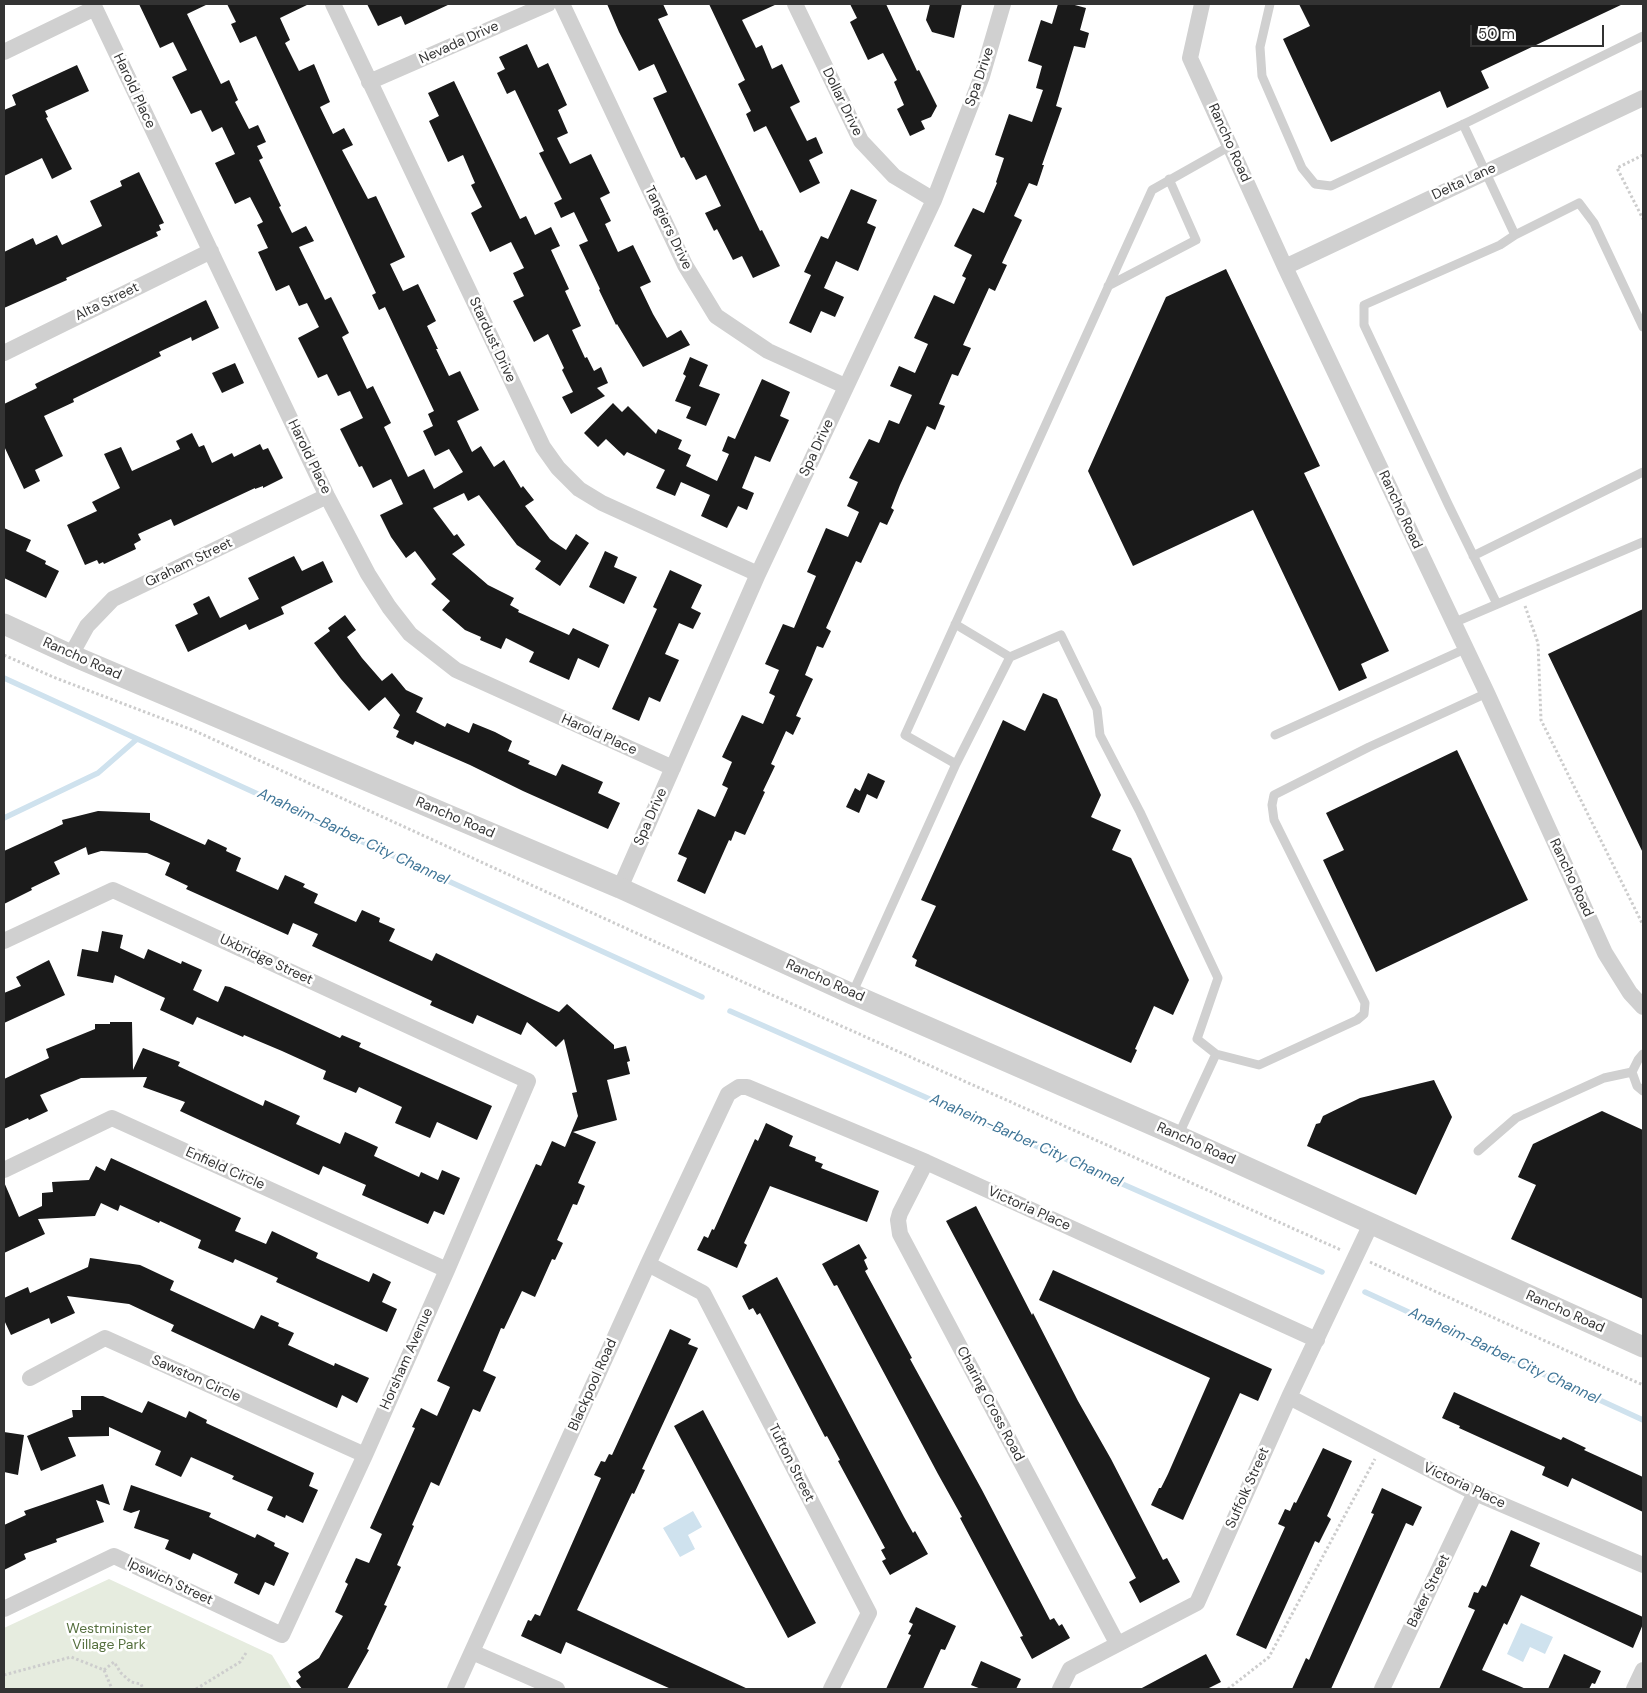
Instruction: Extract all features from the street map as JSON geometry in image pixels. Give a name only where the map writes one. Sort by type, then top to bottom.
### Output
[{"type":"street","name":"Stardust Drive","points":[[333,4],[543,447],[558,468],[579,489],[602,503],[758,574]]},
{"type":"street","name":"Nevada Drive","points":[[369,82],[548,4]]},
{"type":"street","name":"Tangiers Drive","points":[[562,4],[685,265],[716,316],[768,351],[846,386]]},
{"type":"street","name":"Dollar Drive","points":[[795,4],[860,141],[894,176],[934,200]]},
{"type":"street","name":"Spa Drive","points":[[620,888],[758,574],[934,200],[982,76],[1003,4]]},
{"type":"street","name":"Rancho Road","points":[[1202,4],[1190,58],[1285,267],[1487,694],[1605,953],[1630,993],[1643,1007]]},
{"type":"street","points":[[4,52],[94,6]]},
{"type":"street","name":"Harold Place","points":[[94,6],[327,496],[368,574],[389,607],[410,634],[456,670],[673,768]]},
{"type":"street","name":"Delta Lane","points":[[1285,267],[1643,98]]},
{"type":"street","name":"Alta Street","points":[[4,353],[210,251]]},
{"type":"street","name":"Graham Street","points":[[71,655],[88,626],[113,599],[327,496]]},
{"type":"street","name":"Rancho Road","points":[[4,624],[71,655],[620,888],[852,994],[1178,1136],[1643,1347]]},
{"type":"street","name":"Uxbridge Street","points":[[4,941],[113,890],[528,1081]]},
{"type":"street","name":"Horsham Avenue","points":[[282,1634],[365,1455],[528,1081]]},
{"type":"street","name":"Victoria Place","points":[[739,1087],[747,1086],[926,1162],[1317,1340]]},
{"type":"street","name":"Blackpool Road","points":[[455,1689],[648,1264],[728,1094],[739,1087]]},
{"type":"street","name":"Enfield Circle","points":[[4,1170],[112,1118],[447,1270]]},
{"type":"street","name":"Charing Cross Road","points":[[926,1162],[900,1213],[898,1220],[900,1234],[1117,1643]]},
{"type":"street","name":"Suffolk Street","points":[[1060,1689],[1070,1669],[1197,1603],[1289,1397],[1371,1224]]},
{"type":"street","name":"Tufton Street","points":[[648,1264],[703,1293],[869,1613],[830,1689]]},
{"type":"street","name":"Sawston Circle","points":[[30,1378],[105,1338],[365,1455]]},
{"type":"street","name":"Victoria Place","points":[[1289,1397],[1476,1493],[1643,1565]]},
{"type":"street","name":"Baker Street","points":[[1382,1689],[1476,1493]]},
{"type":"street","name":"Ipswich Street","points":[[4,1609],[114,1556],[282,1634]]},
{"type":"street","points":[[472,1652],[557,1689]]},
{"type":"street","points":[[1634,1689],[1643,1670]]},
{"type":"lane","points":[[1270,4],[1260,47],[1262,76],[1302,168],[1315,184],[1331,186],[1643,36]]},
{"type":"lane","points":[[1463,124],[1516,235]]},
{"type":"lane","points":[[956,764],[905,735],[1152,190],[1230,146]]},
{"type":"lane","points":[[1108,286],[1196,240],[1168,180]]},
{"type":"lane","points":[[1498,604],[1473,556],[1364,324],[1364,305],[1500,245],[1579,202],[1594,223],[1643,327]]},
{"type":"lane","points":[[1473,556],[1643,472]]},
{"type":"lane","points":[[1453,623],[1643,542]]},
{"type":"lane","points":[[955,624],[1010,657]]},
{"type":"lane","points":[[852,994],[956,764],[1010,657],[1061,635],[1097,709],[1100,735],[1140,812],[1218,978],[1197,1039],[1216,1054],[1259,1065],[1357,1020],[1364,1014],[1365,1003],[1274,820],[1272,805],[1274,795],[1369,747],[1487,694]]},
{"type":"lane","points":[[1275,735],[1465,649]]},
{"type":"lane","points":[[1178,1136],[1216,1054]]},
{"type":"lane","points":[[1643,1054],[1632,1072],[1637,1086],[1643,1091]]},
{"type":"lane","points":[[1478,1151],[1516,1118],[1604,1078],[1632,1072]]},
{"type":"path","points":[[1643,156],[1617,168],[1643,219]]},
{"type":"path","points":[[1521,594],[1538,643],[1541,720],[1643,924]]},
{"type":"path","points":[[4,654],[53,678],[195,731],[750,986],[1643,1385]]},
{"type":"path","points":[[1228,1689],[1269,1657],[1382,1446]]},
{"type":"path","points":[[196,1689],[240,1662],[246,1653]]},
{"type":"path","points":[[4,1674],[71,1657],[104,1670],[112,1689]]},
{"type":"path","points":[[104,1670],[114,1662],[121,1673],[131,1682],[141,1684],[143,1689]]},
{"type":"green space","name":"Westminister Village Park","points":[[109,1579],[272,1655],[292,1689],[4,1689],[4,1628]]},
{"type":"water","points":[[693,1511],[702,1527],[688,1535],[695,1549],[680,1557],[663,1528]]},
{"type":"water","points":[[1521,1623],[1553,1637],[1545,1654],[1530,1647],[1523,1662],[1507,1654]]},
{"type":"building","points":[[139,4],[208,4],[187,14],[221,84],[229,80],[238,100],[235,102],[249,129],[258,125],[266,142],[257,146],[263,158],[259,160],[292,233],[306,226],[314,241],[299,247],[325,300],[331,297],[349,333],[342,337],[367,389],[373,386],[391,423],[384,427],[408,477],[424,469],[434,489],[463,472],[449,449],[435,456],[423,431],[433,426],[428,414],[434,411],[385,307],[379,310],[372,295],[376,293],[256,36],[240,43],[231,24],[236,22],[227,4],[309,4],[280,18],[290,40],[285,43],[299,71],[314,64],[330,102],[320,107],[333,134],[344,128],[353,145],[342,150],[368,199],[376,196],[405,257],[390,264],[403,291],[418,284],[436,321],[427,326],[449,376],[460,371],[479,410],[457,421],[472,452],[481,446],[494,467],[504,460],[521,488],[523,486],[534,500],[525,506],[550,539],[566,550],[576,534],[589,543],[560,586],[535,569],[541,561],[517,545],[479,495],[468,501],[464,493],[433,508],[454,536],[457,534],[465,545],[452,554],[488,585],[514,598],[510,605],[519,610],[518,612],[569,635],[573,628],[609,645],[599,668],[578,658],[569,680],[529,662],[534,652],[506,638],[501,649],[480,640],[481,637],[465,630],[442,610],[450,601],[431,584],[436,579],[415,551],[406,558],[391,537],[380,515],[403,504],[391,479],[373,488],[362,466],[359,467],[340,429],[363,418],[350,391],[338,396],[327,374],[318,378],[298,338],[319,327],[307,303],[299,306],[289,285],[276,291],[258,252],[268,248],[257,225],[263,222],[250,197],[235,204],[215,163],[235,154],[222,127],[212,132],[201,110],[191,114],[172,77],[187,70],[173,42],[160,48]]},
{"type":"building","points":[[367,4],[450,4],[405,25],[401,16],[378,26]]},
{"type":"building","points":[[607,4],[663,4],[668,15],[658,19],[760,231],[762,230],[780,266],[753,278],[742,256],[733,260],[717,229],[714,231],[705,213],[721,206],[706,175],[696,180],[684,157],[681,158],[653,98],[667,92],[654,64],[639,71]]},
{"type":"building","points":[[709,4],[777,4],[742,20],[756,48],[762,45],[772,69],[782,64],[800,102],[790,107],[807,141],[816,137],[823,153],[809,160],[820,183],[800,193],[766,126],[754,132],[746,114],[751,111],[738,84],[745,80]]},
{"type":"building","points":[[850,4],[886,4],[917,71],[919,70],[937,106],[931,117],[921,121],[925,129],[910,136],[897,109],[904,105],[894,82],[897,80],[883,53],[868,60],[850,22],[857,18]]},
{"type":"building","points":[[930,4],[962,4],[954,38],[932,32],[926,20]]},
{"type":"building","points":[[1058,4],[1071,4],[1086,8],[1080,30],[1089,33],[1085,48],[1074,46],[1056,106],[1062,108],[1042,165],[1044,165],[1037,186],[1029,183],[1014,216],[1022,220],[1002,263],[1007,265],[995,291],[989,288],[963,345],[971,348],[958,376],[952,374],[939,404],[945,406],[935,430],[927,426],[900,485],[891,508],[894,510],[887,525],[880,522],[861,563],[856,561],[826,628],[831,631],[823,648],[817,646],[805,675],[813,679],[796,716],[801,718],[793,735],[786,731],[771,764],[775,766],[763,791],[765,792],[745,835],[735,831],[731,841],[729,840],[705,894],[677,881],[687,858],[678,854],[698,809],[715,817],[728,788],[722,785],[732,762],[722,757],[742,715],[763,724],[775,696],[769,693],[779,670],[765,664],[783,624],[794,628],[816,576],[807,572],[826,528],[848,537],[859,512],[847,506],[858,482],[849,478],[869,439],[879,443],[889,420],[899,424],[912,395],[890,386],[899,366],[915,373],[928,344],[914,338],[934,295],[954,304],[966,278],[962,276],[972,255],[954,246],[973,208],[984,213],[997,183],[1004,158],[995,155],[1009,114],[1032,122],[1043,90],[1036,88],[1042,66],[1028,61],[1041,20],[1052,24]]},
{"type":"building","points":[[1299,4],[1623,4],[1481,71],[1489,88],[1447,108],[1440,91],[1331,142],[1283,39],[1310,26]]},
{"type":"building","points":[[527,44],[538,68],[548,63],[567,105],[558,110],[568,133],[557,138],[570,164],[591,154],[610,193],[600,198],[611,221],[605,224],[618,252],[633,245],[651,282],[640,287],[653,314],[667,338],[681,330],[690,345],[643,367],[616,325],[599,290],[579,245],[588,241],[574,212],[561,218],[554,203],[562,199],[539,153],[544,151],[515,90],[507,94],[497,73],[505,69],[499,57]]},
{"type":"building","points":[[77,65],[89,91],[45,111],[48,117],[46,118],[72,169],[52,179],[42,158],[4,176],[4,110],[16,105],[12,95]]},
{"type":"building","points":[[454,81],[520,219],[526,216],[535,235],[551,227],[560,246],[551,250],[569,289],[565,291],[581,326],[572,330],[585,358],[587,357],[594,371],[601,367],[608,383],[597,388],[605,396],[571,414],[562,397],[573,392],[548,334],[534,342],[513,301],[524,296],[513,273],[524,268],[511,242],[490,252],[471,213],[482,207],[471,185],[475,183],[463,155],[448,162],[429,121],[439,116],[428,93]]},
{"type":"building","points":[[139,172],[164,223],[159,225],[161,230],[156,232],[158,236],[4,308],[4,252],[33,238],[36,245],[57,235],[62,245],[102,226],[90,201],[122,186],[120,181]]},
{"type":"building","points":[[851,189],[877,200],[867,223],[876,227],[858,271],[836,261],[824,288],[844,297],[835,317],[821,311],[811,333],[789,323],[811,275],[804,272],[821,236],[828,239]]},
{"type":"building","points":[[1226,269],[1320,466],[1304,473],[1389,651],[1361,664],[1367,678],[1339,691],[1253,510],[1133,566],[1088,471],[1166,297]]},
{"type":"building","points":[[206,300],[219,328],[192,341],[191,337],[159,352],[161,356],[73,399],[74,402],[44,416],[63,456],[35,470],[40,481],[24,489],[4,446],[4,404],[37,388],[35,384]]},
{"type":"building","points":[[690,357],[708,365],[699,386],[720,394],[706,426],[686,418],[691,407],[675,401],[686,376],[683,374]]},
{"type":"building","points":[[235,363],[244,383],[222,393],[212,373]]},
{"type":"building","points":[[762,379],[790,392],[780,416],[789,420],[770,462],[755,456],[742,488],[754,493],[747,510],[738,506],[727,528],[701,516],[710,495],[681,482],[675,496],[656,488],[665,470],[627,452],[624,456],[606,439],[598,447],[584,433],[613,403],[622,412],[628,406],[656,434],[658,429],[682,440],[678,449],[691,455],[686,466],[717,481],[729,454],[722,451],[728,436],[735,439]]},
{"type":"building","points":[[192,433],[199,447],[204,445],[212,463],[232,453],[234,457],[260,444],[263,450],[268,448],[283,478],[263,488],[263,486],[255,488],[174,526],[171,519],[138,534],[141,540],[134,544],[136,549],[104,564],[103,562],[99,564],[97,560],[85,565],[67,525],[97,511],[92,502],[120,488],[104,454],[121,447],[132,471],[180,449],[176,441]]},
{"type":"building","points":[[4,528],[31,540],[26,551],[46,561],[45,564],[59,571],[46,598],[4,578]]},
{"type":"building","points":[[605,551],[618,557],[614,567],[637,577],[624,604],[589,587]]},
{"type":"building","points":[[294,556],[302,571],[323,561],[333,582],[281,607],[284,614],[249,630],[246,624],[188,652],[175,625],[198,614],[193,604],[209,596],[220,618],[259,599],[248,578]]},
{"type":"building","points":[[670,570],[702,585],[691,608],[701,613],[693,629],[679,623],[665,654],[679,660],[660,702],[649,697],[639,721],[612,709],[657,609],[653,607]]},
{"type":"building","points":[[1643,609],[1643,853],[1548,654]]},
{"type":"building","points":[[345,615],[356,630],[347,637],[382,681],[392,673],[406,690],[423,698],[416,712],[445,727],[447,723],[469,733],[473,723],[495,732],[512,741],[508,751],[530,761],[528,764],[556,776],[562,764],[603,782],[598,793],[620,803],[608,829],[415,741],[413,745],[396,737],[399,731],[393,728],[400,715],[385,697],[369,711],[341,679],[314,643],[330,631],[328,628]]},
{"type":"building","points":[[1043,693],[1057,699],[1101,795],[1091,817],[1121,830],[1112,850],[1131,858],[1189,980],[1173,1015],[1154,1006],[1135,1049],[1137,1050],[1131,1063],[915,966],[917,960],[912,957],[936,906],[921,900],[1003,720],[1025,731]]},
{"type":"building","points":[[1457,750],[1528,900],[1376,972],[1323,860],[1344,850],[1326,813]]},
{"type":"building","points":[[868,773],[885,781],[877,799],[867,794],[859,813],[846,807],[855,788],[860,791]]},
{"type":"building","points":[[98,811],[150,813],[150,820],[205,845],[208,839],[227,848],[226,851],[241,858],[236,871],[278,890],[285,875],[305,884],[303,887],[318,894],[314,903],[356,922],[362,910],[380,918],[379,922],[395,929],[389,941],[432,961],[436,953],[559,1012],[567,1004],[614,1045],[614,1049],[626,1046],[630,1061],[627,1062],[630,1074],[607,1080],[617,1120],[573,1132],[596,1142],[578,1183],[585,1186],[577,1205],[573,1204],[557,1240],[563,1243],[555,1260],[552,1259],[535,1297],[522,1291],[504,1329],[501,1328],[483,1371],[496,1377],[480,1412],[473,1409],[439,1486],[431,1482],[397,1565],[401,1567],[384,1605],[387,1606],[367,1649],[369,1650],[347,1689],[302,1689],[296,1681],[301,1677],[298,1672],[319,1658],[343,1616],[335,1612],[348,1584],[345,1582],[356,1558],[369,1563],[382,1534],[370,1528],[415,1428],[412,1427],[421,1408],[437,1416],[450,1387],[437,1381],[536,1164],[541,1166],[552,1141],[565,1147],[578,1116],[572,1093],[577,1092],[564,1039],[556,1047],[527,1022],[521,1035],[477,1015],[473,1024],[430,1005],[432,1001],[312,946],[318,934],[293,923],[288,935],[186,889],[188,886],[165,875],[170,863],[147,853],[101,851],[88,855],[86,847],[54,862],[60,874],[4,904],[4,851],[63,824],[62,820]]},
{"type":"building","points":[[102,931],[123,935],[120,948],[144,959],[148,949],[181,964],[182,961],[202,970],[193,990],[218,1002],[225,986],[230,987],[340,1038],[342,1035],[361,1043],[359,1047],[492,1106],[477,1140],[437,1122],[430,1138],[395,1123],[402,1107],[359,1087],[356,1093],[323,1079],[326,1071],[244,1035],[243,1037],[197,1017],[193,1025],[160,1010],[165,998],[115,975],[113,983],[77,976],[82,949],[98,952]]},
{"type":"building","points":[[49,960],[65,995],[4,1023],[4,993],[21,986],[16,977]]},
{"type":"building","points":[[110,1022],[132,1022],[133,1070],[143,1048],[180,1062],[178,1066],[263,1106],[265,1100],[300,1116],[296,1124],[340,1144],[345,1132],[378,1147],[374,1156],[419,1177],[421,1172],[438,1180],[442,1170],[460,1178],[444,1215],[434,1211],[428,1224],[362,1195],[366,1185],[323,1166],[319,1175],[180,1111],[185,1102],[143,1087],[147,1077],[81,1078],[40,1095],[48,1111],[4,1129],[4,1079],[49,1058],[46,1049],[95,1029],[95,1024],[110,1024]]},
{"type":"building","points":[[1434,1080],[1452,1117],[1416,1195],[1307,1146],[1316,1124],[1320,1123],[1323,1116],[1360,1098]]},
{"type":"building","points":[[1602,1111],[1643,1130],[1643,1299],[1511,1239],[1536,1185],[1518,1177],[1533,1144]]},
{"type":"building","points":[[766,1123],[793,1136],[789,1146],[816,1157],[815,1161],[823,1164],[821,1168],[879,1191],[867,1222],[770,1186],[744,1243],[747,1245],[737,1268],[697,1250],[704,1236],[708,1238],[712,1229],[714,1230],[755,1139],[758,1141]]},
{"type":"building","points":[[111,1158],[241,1218],[235,1231],[266,1244],[272,1231],[318,1253],[316,1258],[369,1282],[373,1273],[391,1282],[382,1302],[397,1309],[387,1332],[276,1282],[278,1278],[235,1259],[233,1263],[198,1248],[201,1240],[120,1205],[118,1211],[101,1203],[95,1216],[38,1219],[45,1234],[4,1253],[4,1182],[19,1217],[42,1206],[42,1193],[53,1192],[52,1182],[89,1180],[96,1166],[105,1171]]},
{"type":"building","points":[[976,1206],[1163,1560],[1167,1558],[1180,1582],[1140,1603],[1129,1582],[1136,1578],[946,1221]]},
{"type":"building","points":[[859,1244],[867,1258],[864,1260],[868,1269],[865,1271],[912,1358],[910,1359],[982,1490],[1050,1620],[1054,1618],[1059,1626],[1062,1624],[1070,1638],[1032,1659],[1020,1637],[1023,1636],[960,1518],[962,1517],[837,1285],[834,1286],[822,1264]]},
{"type":"building","points":[[90,1258],[140,1265],[174,1281],[170,1290],[254,1329],[261,1315],[279,1323],[278,1326],[294,1333],[288,1345],[334,1366],[335,1363],[369,1378],[357,1403],[342,1395],[337,1408],[171,1331],[174,1325],[129,1304],[67,1296],[75,1313],[51,1324],[49,1318],[11,1335],[4,1320],[4,1298],[28,1287],[30,1293],[88,1267]]},
{"type":"building","points":[[1053,1270],[1272,1369],[1258,1401],[1240,1393],[1183,1520],[1151,1505],[1168,1474],[1210,1378],[1039,1300]]},
{"type":"building","points":[[777,1277],[904,1517],[913,1533],[915,1531],[928,1554],[890,1575],[882,1561],[886,1559],[881,1550],[885,1548],[838,1461],[840,1460],[827,1436],[825,1437],[760,1313],[757,1315],[753,1308],[749,1310],[742,1296]]},
{"type":"building","points":[[670,1329],[691,1339],[688,1344],[698,1348],[642,1469],[645,1470],[634,1494],[632,1493],[577,1610],[748,1689],[671,1689],[566,1642],[561,1654],[521,1636],[528,1620],[531,1621],[535,1614],[540,1616],[601,1478],[594,1475],[601,1461],[605,1462],[609,1454],[612,1455]]},
{"type":"building","points":[[1454,1392],[1561,1440],[1563,1437],[1586,1448],[1584,1450],[1643,1477],[1643,1512],[1572,1478],[1568,1487],[1542,1475],[1545,1467],[1459,1428],[1460,1426],[1442,1418]]},
{"type":"building","points":[[81,1396],[103,1396],[142,1413],[148,1401],[186,1418],[189,1411],[207,1420],[206,1423],[314,1473],[309,1486],[318,1490],[303,1523],[286,1515],[285,1518],[267,1510],[273,1497],[232,1479],[234,1476],[191,1457],[181,1477],[155,1465],[161,1451],[109,1427],[109,1436],[68,1437],[76,1456],[41,1471],[27,1436],[73,1417],[72,1410],[81,1410]]},
{"type":"building","points":[[703,1410],[816,1623],[788,1638],[674,1426]]},
{"type":"building","points":[[4,1432],[24,1435],[18,1475],[4,1472]]},
{"type":"building","points":[[1323,1448],[1352,1461],[1327,1516],[1331,1519],[1319,1543],[1315,1541],[1266,1649],[1236,1635],[1285,1527],[1278,1524],[1285,1509],[1290,1511],[1294,1502],[1296,1503]]},
{"type":"building","points":[[103,1484],[110,1505],[96,1500],[104,1522],[56,1539],[57,1542],[24,1554],[26,1559],[4,1570],[4,1525],[26,1515],[24,1511]]},
{"type":"building","points":[[131,1485],[211,1513],[209,1517],[255,1538],[257,1534],[275,1543],[274,1546],[289,1553],[274,1586],[265,1582],[259,1595],[234,1583],[238,1574],[193,1553],[190,1560],[165,1549],[169,1540],[134,1528],[140,1510],[131,1513],[123,1510]]},
{"type":"building","points":[[1382,1488],[1422,1507],[1413,1526],[1406,1523],[1331,1689],[1292,1689],[1306,1658],[1309,1660],[1374,1514],[1371,1513]]},
{"type":"building","points":[[1511,1530],[1540,1543],[1530,1566],[1643,1617],[1643,1624],[1633,1648],[1521,1595],[1507,1625],[1504,1623],[1482,1670],[1526,1689],[1439,1689],[1475,1610],[1468,1607],[1474,1592],[1478,1593],[1482,1585],[1486,1587]]},
{"type":"building","points":[[916,1607],[956,1626],[945,1650],[941,1649],[923,1689],[886,1689],[911,1635],[908,1634],[913,1624],[909,1622]]},
{"type":"building","points":[[1206,1654],[1221,1682],[1207,1689],[1140,1689]]},
{"type":"building","points":[[1564,1654],[1601,1671],[1595,1684],[1592,1683],[1589,1689],[1548,1689]]},
{"type":"building","points":[[981,1661],[1021,1679],[1016,1689],[981,1689],[971,1685]]},
{"type":"waterway","name":"Anaheim-Barber City Channel","points":[[4,678],[702,997]]},
{"type":"waterway","points":[[4,818],[98,773],[137,739]]},
{"type":"waterway","name":"Anaheim-Barber City Channel","points":[[730,1011],[1322,1272]]},
{"type":"waterway","name":"Anaheim-Barber City Channel","points":[[1365,1292],[1643,1420]]}]
